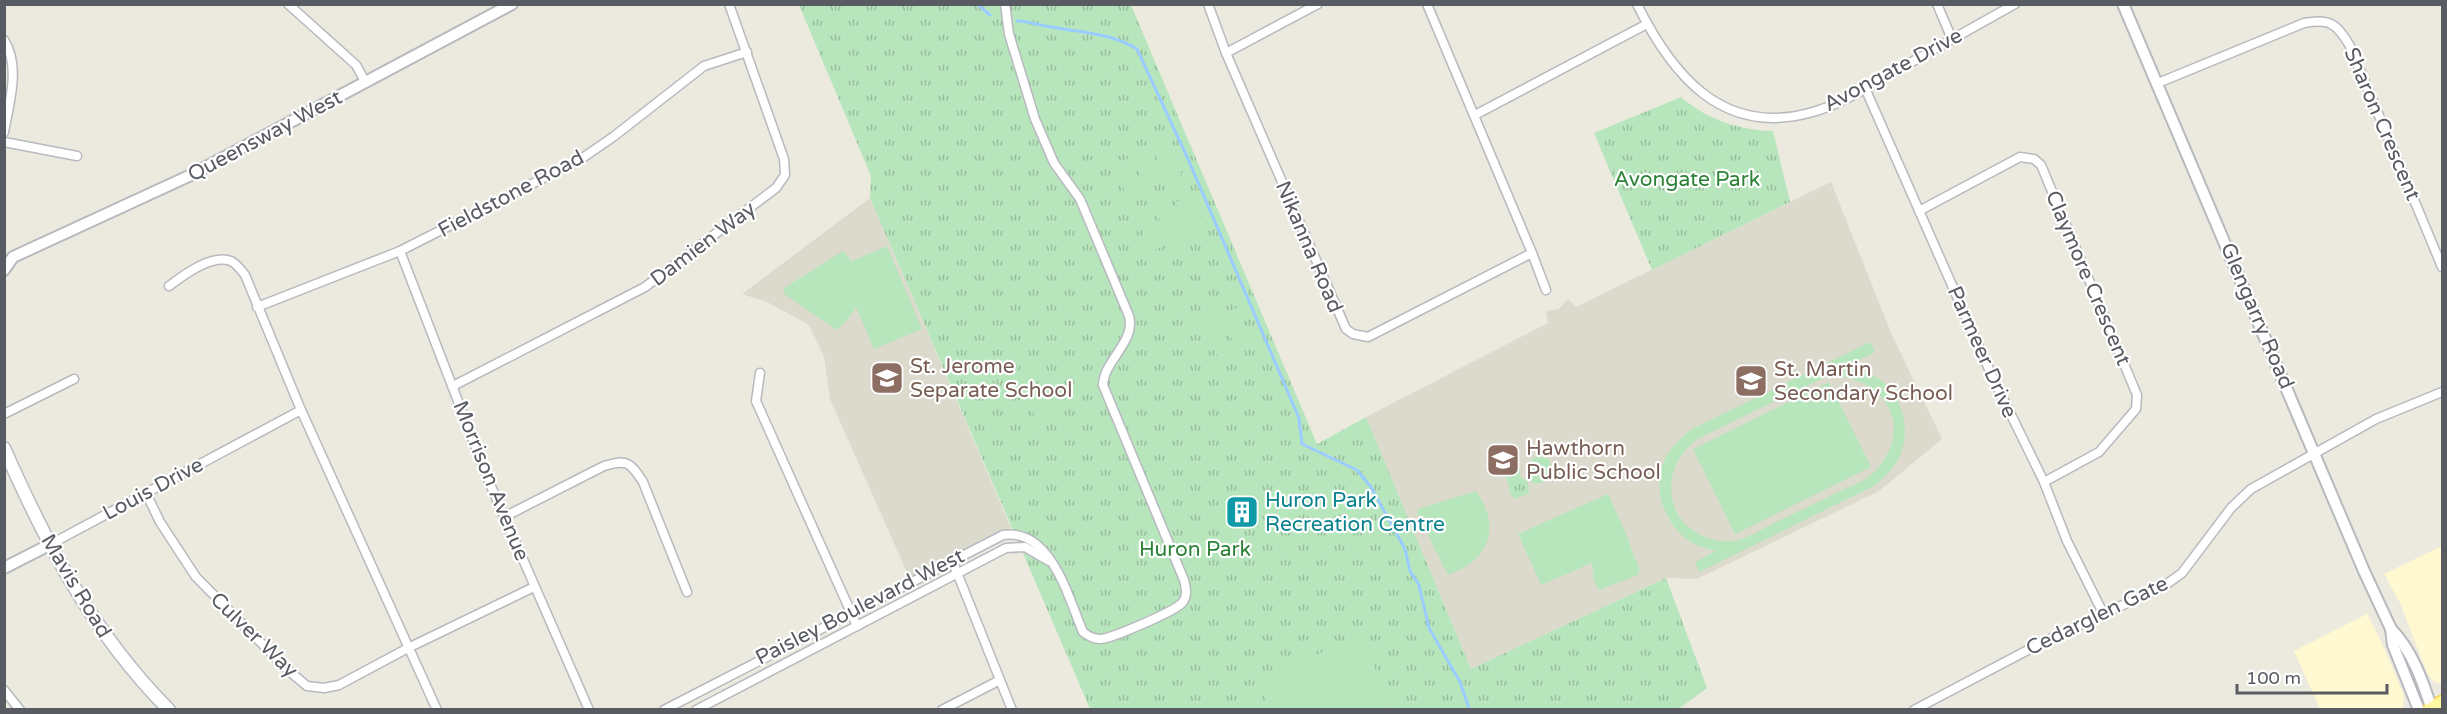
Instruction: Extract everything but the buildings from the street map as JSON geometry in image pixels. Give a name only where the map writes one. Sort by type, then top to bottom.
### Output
[{"type":"main road","name":"Mavis Road","points":[[4,448],[49,545],[69,581],[114,649],[144,685],[169,710]]},
{"type":"street","points":[[288,4],[356,65],[366,83]]},
{"type":"street","name":"Queensway West","points":[[4,270],[8,256],[191,175],[512,4]]},
{"type":"street","name":"Damien Way","points":[[453,386],[645,287],[776,188],[785,175],[784,159],[729,4]]},
{"type":"street","name":"Paisley Boulevard West","points":[[664,710],[994,538],[1013,534],[1028,537],[1037,543],[1052,563],[1083,632],[1098,639],[1173,610],[1182,603],[1186,593],[1184,580],[1105,394],[1103,380],[1129,332],[1131,324],[1129,316],[1078,195],[1054,163],[1035,119],[1009,34],[1005,4]]},
{"type":"street","name":"Nikanna Road","points":[[1208,4],[1226,52],[1346,329],[1353,334],[1368,338],[1532,253]]},
{"type":"street","points":[[1226,52],[1318,4]]},
{"type":"street","points":[[1426,4],[1546,290]]},
{"type":"street","name":"Avongate Drive","points":[[1637,4],[1671,62],[1699,92],[1720,104],[1748,115],[1779,118],[1807,114],[1865,88],[2015,4]]},
{"type":"street","points":[[1938,4],[1953,39]]},
{"type":"street","name":"Glengarry Road","points":[[2123,4],[2364,571],[2391,629],[2403,641],[2426,690],[2431,708]]},
{"type":"street","name":"Sharon Crescent","points":[[2158,83],[2304,22],[2325,20],[2334,26],[2350,46],[2442,267]]},
{"type":"street","points":[[1474,115],[1647,24]]},
{"type":"street","points":[[4,40],[12,64],[12,84],[4,132]]},
{"type":"street","name":"Fieldstone Road","points":[[257,307],[400,251],[581,159],[704,66],[747,52]]},
{"type":"street","name":"Parmeer Drive","points":[[1865,88],[1992,376],[2044,482],[2067,541],[2103,614]]},
{"type":"street","points":[[4,142],[77,156]]},
{"type":"street","name":"Claymore Crescent","points":[[1919,211],[2020,157],[2034,159],[2041,165],[2138,395],[2136,409],[2099,452],[2044,482]]},
{"type":"street","name":"Morrison Avenue","points":[[400,251],[504,517],[589,710]]},
{"type":"street","points":[[169,286],[195,266],[230,261],[238,266],[245,275],[301,411],[437,710]]},
{"type":"street","points":[[760,373],[756,400],[857,626]]},
{"type":"street","points":[[4,414],[74,379]]},
{"type":"street","points":[[2316,454],[2332,442],[2376,419],[2442,392]]},
{"type":"street","name":"Louis Drive","points":[[4,568],[301,411]]},
{"type":"street","name":"Cedarglen Gate","points":[[1914,710],[2045,641],[2164,586],[2182,573],[2231,508],[2251,489],[2316,454]]},
{"type":"street","points":[[504,517],[604,466],[619,461],[632,465],[643,482],[687,592]]},
{"type":"street","name":"Culver Way","points":[[146,493],[160,522],[196,577],[289,671],[307,686],[324,688],[339,685],[534,586]]},
{"type":"street","name":"Paisley Boulevard West","points":[[696,710],[985,558],[1012,547],[1032,550],[1052,563]]},
{"type":"street","points":[[952,561],[1012,710]]},
{"type":"street","points":[[942,710],[1000,680]]},
{"type":"street","points":[[4,690],[20,710]]},
{"type":"shaded area","points":[[1831,182],[1892,335],[1942,439],[1879,491],[1697,579],[1666,578],[1471,669],[1366,417],[1548,323],[1546,311],[1559,309],[1568,299],[1576,307]]},
{"type":"shaded area","name":"St. Jerome Separate School","points":[[870,198],[1011,528],[982,539],[910,579],[830,399],[824,357],[809,325],[767,302],[742,294]]},
{"type":"shaded area","points":[[2442,546],[2442,684],[2434,682],[2427,673],[2400,603],[2384,574]]},
{"type":"shaded area","points":[[2367,614],[2404,695],[2403,709],[2320,709],[2294,651]]},
{"type":"green space","name":"Huron Park","points":[[799,5],[1131,5],[1317,444],[1366,417],[1471,669],[1666,578],[1707,688],[1677,710],[1090,709],[870,198],[871,176]]},
{"type":"green space","name":"Avongate Park","points":[[1681,97],[1713,118],[1736,126],[1773,131],[1790,202],[1652,270],[1594,133]]},
{"type":"green space","points":[[1168,141],[1182,174],[1166,181],[1152,148]]},
{"type":"green space","points":[[1148,149],[1162,182],[1147,189],[1133,156]]},
{"type":"green space","points":[[1129,158],[1143,191],[1127,197],[1114,164]]},
{"type":"green space","points":[[1191,196],[1205,229],[1189,235],[1176,202]]},
{"type":"green space","points":[[1171,204],[1185,237],[1170,244],[1156,211]]},
{"type":"green space","points":[[1152,212],[1166,245],[1151,252],[1137,219]]},
{"type":"green space","points":[[887,246],[922,329],[874,349],[856,307],[837,330],[784,294],[784,288],[843,251],[852,261]]},
{"type":"green space","points":[[1237,308],[1250,341],[1235,347],[1221,314]]},
{"type":"green space","points":[[1217,316],[1231,349],[1216,355],[1202,322]]},
{"type":"green space","points":[[1870,342],[1875,352],[1849,365],[1874,376],[1890,388],[1900,407],[1905,428],[1903,448],[1899,458],[1874,486],[1699,572],[1695,562],[1716,551],[1698,546],[1677,530],[1664,508],[1659,482],[1666,457],[1692,429]],"holes":[[[1841,376],[1861,382],[1876,392],[1887,404],[1894,433],[1890,449],[1881,465],[1866,479],[1739,540],[1713,539],[1703,536],[1686,525],[1675,508],[1671,489],[1672,480],[1680,458],[1697,439],[1823,378]]]},
{"type":"green space","points":[[1054,380],[1066,394],[1038,418],[1026,405]]},
{"type":"green space","points":[[1829,382],[1871,467],[1735,534],[1693,449]]},
{"type":"green space","points":[[1538,456],[1549,459],[1553,470],[1549,479],[1538,484],[1532,483],[1526,469],[1531,460]]},
{"type":"green space","points":[[1514,461],[1521,471],[1519,473],[1521,477],[1528,482],[1529,493],[1515,499],[1510,493],[1507,479],[1501,473],[1504,471],[1502,467]]},
{"type":"green space","points":[[1476,491],[1484,504],[1488,517],[1487,541],[1482,552],[1473,561],[1448,575],[1417,513],[1418,509]]},
{"type":"green space","points":[[1608,494],[1631,545],[1640,570],[1638,575],[1599,590],[1594,581],[1592,563],[1541,585],[1518,534]]},
{"type":"green space","points":[[1362,636],[1392,709],[1270,709],[1257,679]]},
{"type":"waterway","points":[[977,4],[990,15]]},
{"type":"waterway","points":[[1017,21],[1092,33],[1116,39],[1137,49],[1188,159],[1299,418],[1302,444],[1357,470],[1371,487],[1405,549],[1410,571],[1419,585],[1429,628],[1460,682],[1469,708]]},
{"type":"place","name":"St. Jerome Separate School","points":[[887,378]]},
{"type":"place","name":"St. Martin Secondary School","points":[[1751,381]]},
{"type":"place","name":"Hawthorn Public School","points":[[1503,460]]},
{"type":"place","name":"Huron Park Recreation Centre","points":[[1242,512]]}]
